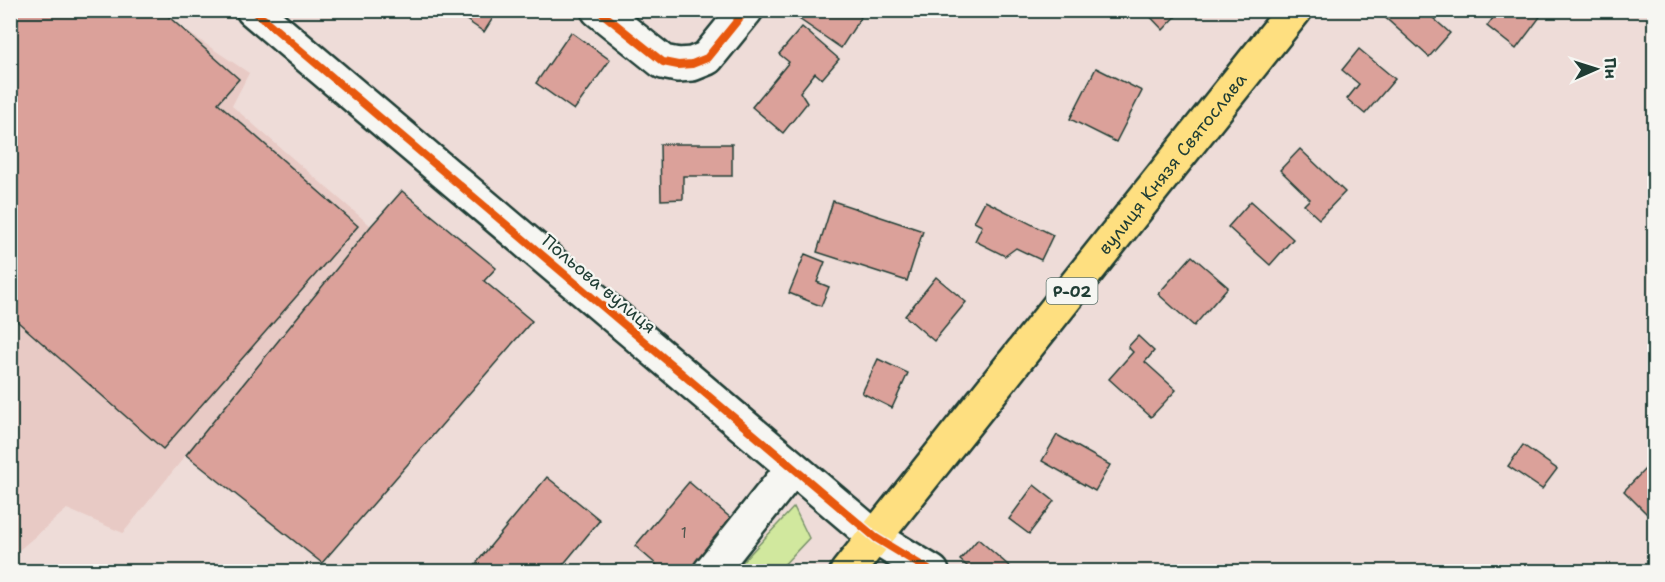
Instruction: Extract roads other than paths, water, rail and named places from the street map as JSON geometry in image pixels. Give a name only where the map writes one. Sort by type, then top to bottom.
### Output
[{"type":"main road","name":"вулиця Князя Святослава","points":[[847,572],[1295,10]]},
{"type":"street","name":"Польова вулиця","points":[[253,10],[876,538],[932,572]]},
{"type":"street","points":[[598,10],[663,62],[678,65],[692,64],[707,58],[746,10]]},
{"type":"street","points":[[710,572],[793,468]]}]
